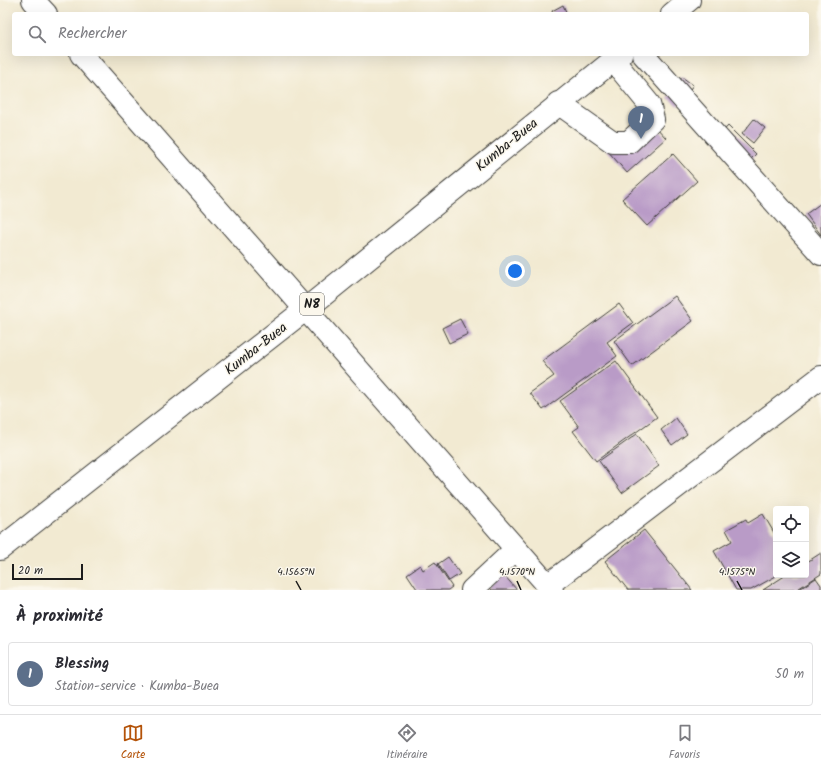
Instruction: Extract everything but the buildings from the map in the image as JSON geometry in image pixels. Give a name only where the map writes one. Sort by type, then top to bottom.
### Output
[{"type":"main road","points":[[33,0],[44,12]]},
{"type":"main road","points":[[674,12],[689,0]]},
{"type":"main road","points":[[83,56],[550,587],[821,377]]},
{"type":"main road","points":[[645,56],[821,254]]},
{"type":"main road","points":[[558,103],[613,142],[629,142],[653,119],[649,104],[617,57]]},
{"type":"main road","name":"Kumba-Buea","points":[[0,549],[306,309],[558,103],[617,57]]},
{"type":"main road","points":[[472,590],[516,549]]},
{"type":"place","name":"Blessing","points":[[641,139]]}]
